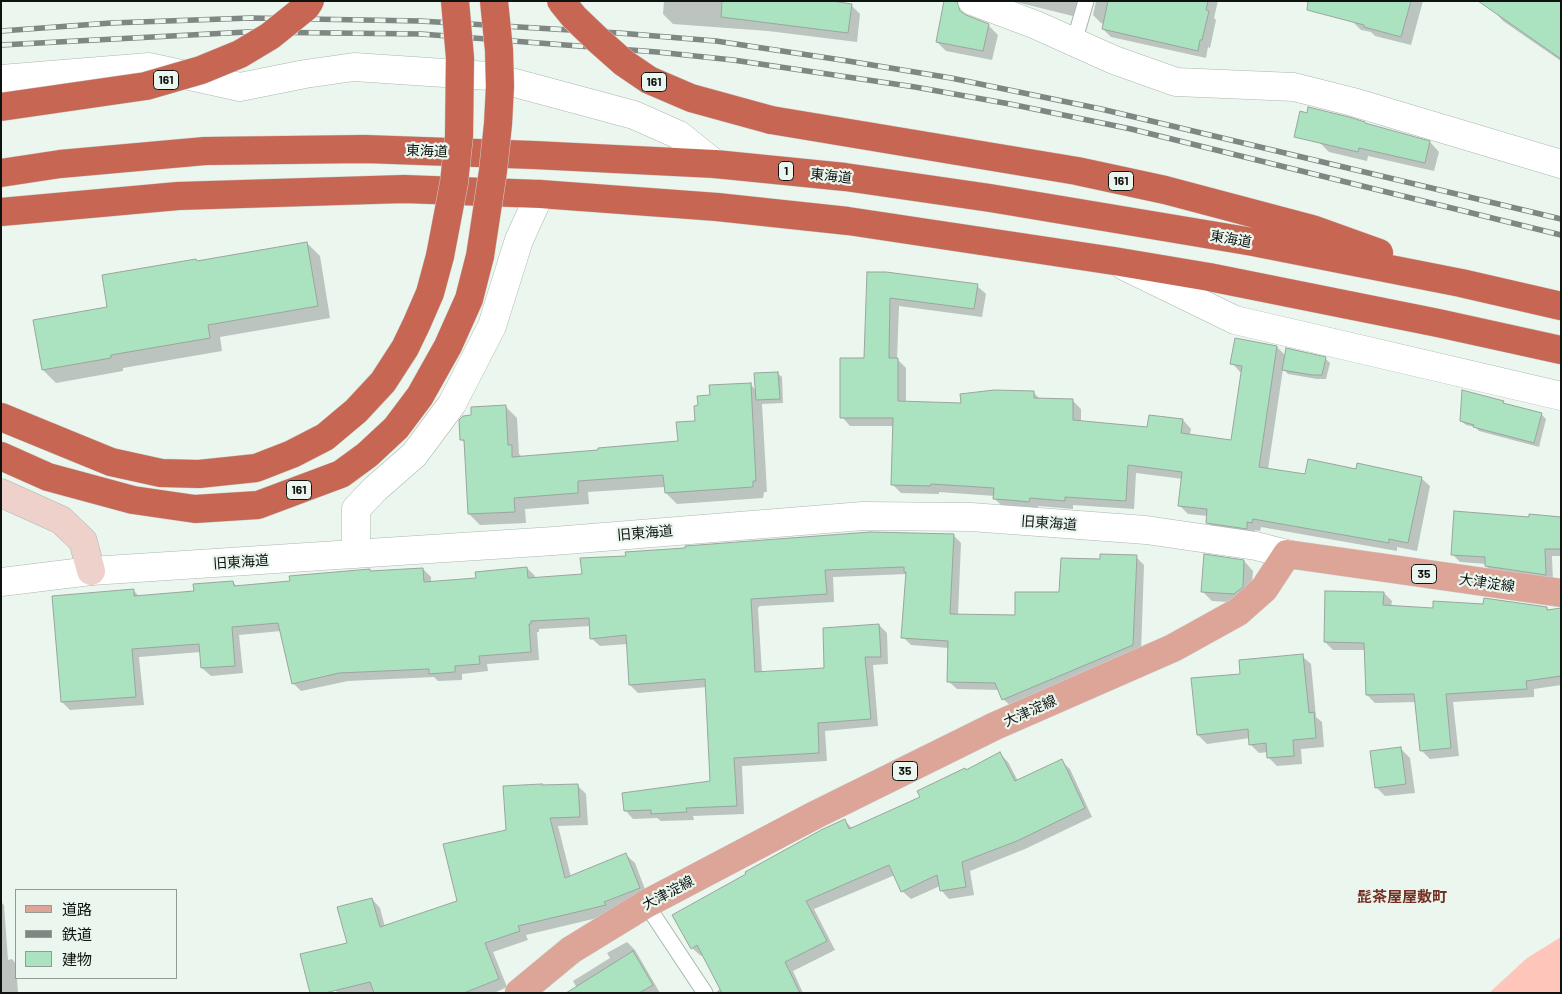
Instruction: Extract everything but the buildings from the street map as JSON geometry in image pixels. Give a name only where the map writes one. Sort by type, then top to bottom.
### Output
[{"type":"highway","name":"161","points":[[1,107],[146,86],[201,70],[240,54],[270,36],[306,7],[310,1]]},
{"type":"highway","points":[[1,417],[111,462],[161,473],[198,474],[256,468],[292,454],[325,437],[356,410],[383,382],[405,348],[430,293],[440,256],[454,183],[459,136],[460,58],[455,1]]},
{"type":"highway","name":"161","points":[[1,456],[48,477],[133,500],[195,509],[258,505],[341,474],[367,455],[396,428],[420,396],[448,346],[469,299],[480,256],[494,171],[498,124],[499,50],[494,1]]},
{"type":"highway","name":"161","points":[[561,1],[574,17],[624,63],[650,80],[691,98],[771,120],[1077,172],[1165,190],[1312,229],[1461,283]]},
{"type":"highway","name":"東海道","points":[[1,173],[60,164],[204,151],[385,150],[715,164],[845,177],[990,198],[1253,242],[1461,283],[1561,306]]},
{"type":"highway","points":[[3,212],[178,196],[404,189],[540,194],[717,207],[848,221],[1114,261],[1429,321],[1561,350]]},
{"type":"main road","name":"大津淀線","points":[[519,993],[571,950],[646,904],[815,816],[988,730],[1181,644],[1238,612],[1264,589],[1287,554],[1561,593]]},
{"type":"street","points":[[972,1],[1036,25],[1114,60],[1176,82],[1294,87],[1353,102],[1561,164]]},
{"type":"street","points":[[1,79],[149,67],[240,86],[354,67],[489,76],[634,115],[679,135],[715,164]]},
{"type":"street","points":[[356,554],[356,509],[375,489],[414,455],[452,404],[492,326],[519,240],[540,194]]},
{"type":"street","points":[[1114,261],[1235,320],[1561,396]]},
{"type":"street","points":[[1,493],[61,520],[83,541],[91,571]]},
{"type":"street","name":"旧東海道","points":[[1,582],[91,571],[554,541],[862,516],[971,517],[1146,530],[1256,546],[1287,554]]},
{"type":"lane","points":[[1074,42],[1086,1]]},
{"type":"lane","points":[[646,904],[704,993]]},
{"type":"shaded area","points":[[1561,937],[1561,993],[1489,993],[1527,958]]},
{"type":"railway","points":[[1,31],[111,23],[251,18],[420,21],[716,41],[951,78],[1101,109],[1561,219]]},
{"type":"railway","points":[[1,45],[247,32],[421,34],[657,52],[733,60],[915,87],[1131,129],[1561,235]]},
{"type":"district","name":"髭茶屋屋敷町","points":[[1402,897]]}]
